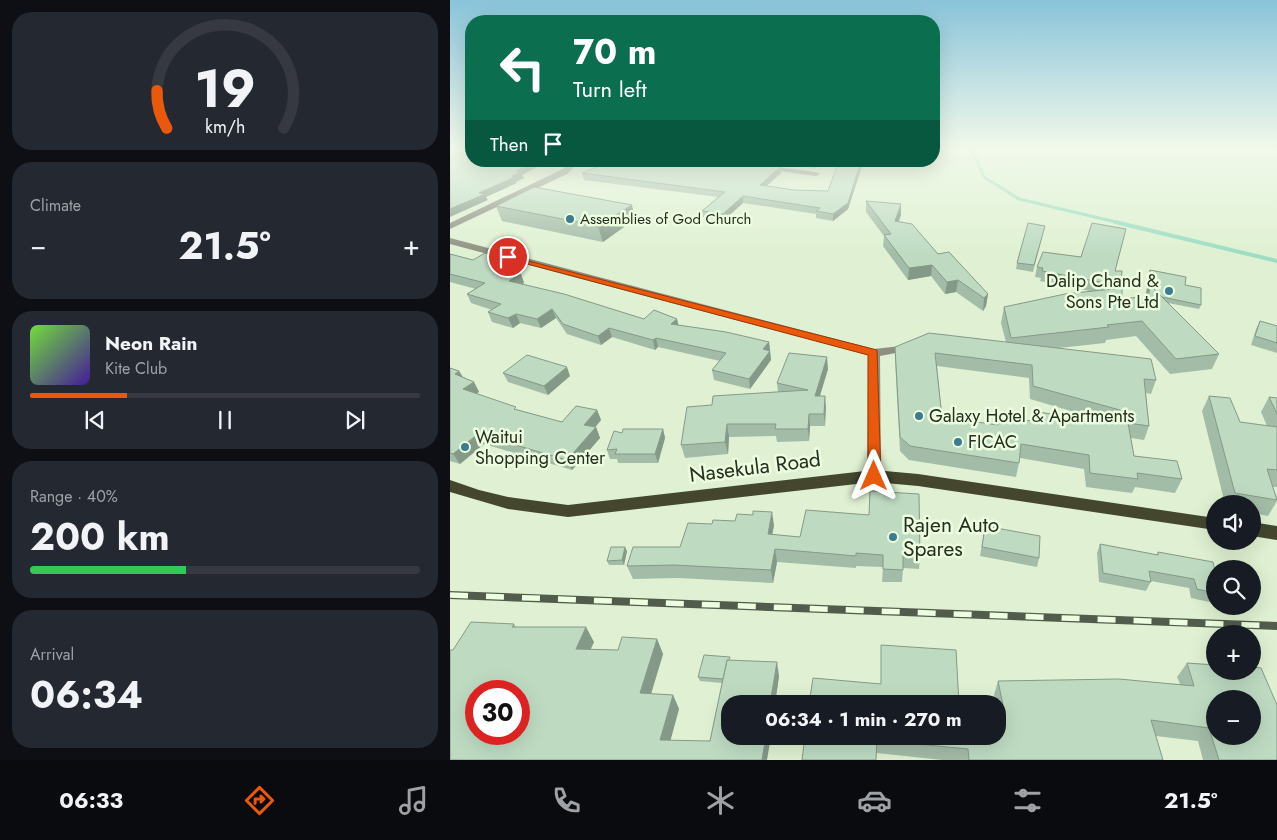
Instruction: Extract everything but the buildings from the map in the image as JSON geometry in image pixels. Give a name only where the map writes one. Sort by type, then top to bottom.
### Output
[{"type":"main road","name":"Nasekula Road","points":[[450,486],[495,501],[525,507],[568,511],[874,476],[928,481],[1206,523]]},
{"type":"main road","points":[[1261,530],[1277,533]]},
{"type":"street","points":[[450,226],[540,183]]},
{"type":"street","points":[[450,241],[874,353],[897,349]]},
{"type":"street","points":[[874,353],[874,476]]},
{"type":"waterway","points":[[994,183],[1019,199],[1120,223]]},
{"type":"waterway","points":[[1115,222],[1277,261]]},
{"type":"railway","points":[[450,595],[1277,626]]},
{"type":"place","name":"Assemblies of God Church","points":[[570,219]]},
{"type":"place","name":"Dalip Chand & Sons Pte Ltd","points":[[1169,291]]},
{"type":"place","name":"Galaxy Hotel & Apartments","points":[[919,416]]},
{"type":"place","name":"FICAC","points":[[958,442]]},
{"type":"place","name":"Waitui Shopping Center","points":[[465,447]]},
{"type":"place","name":"Rajen Auto Spares","points":[[893,537]]},
{"type":"route","points":[[508,257],[874,353],[874,476]]}]
